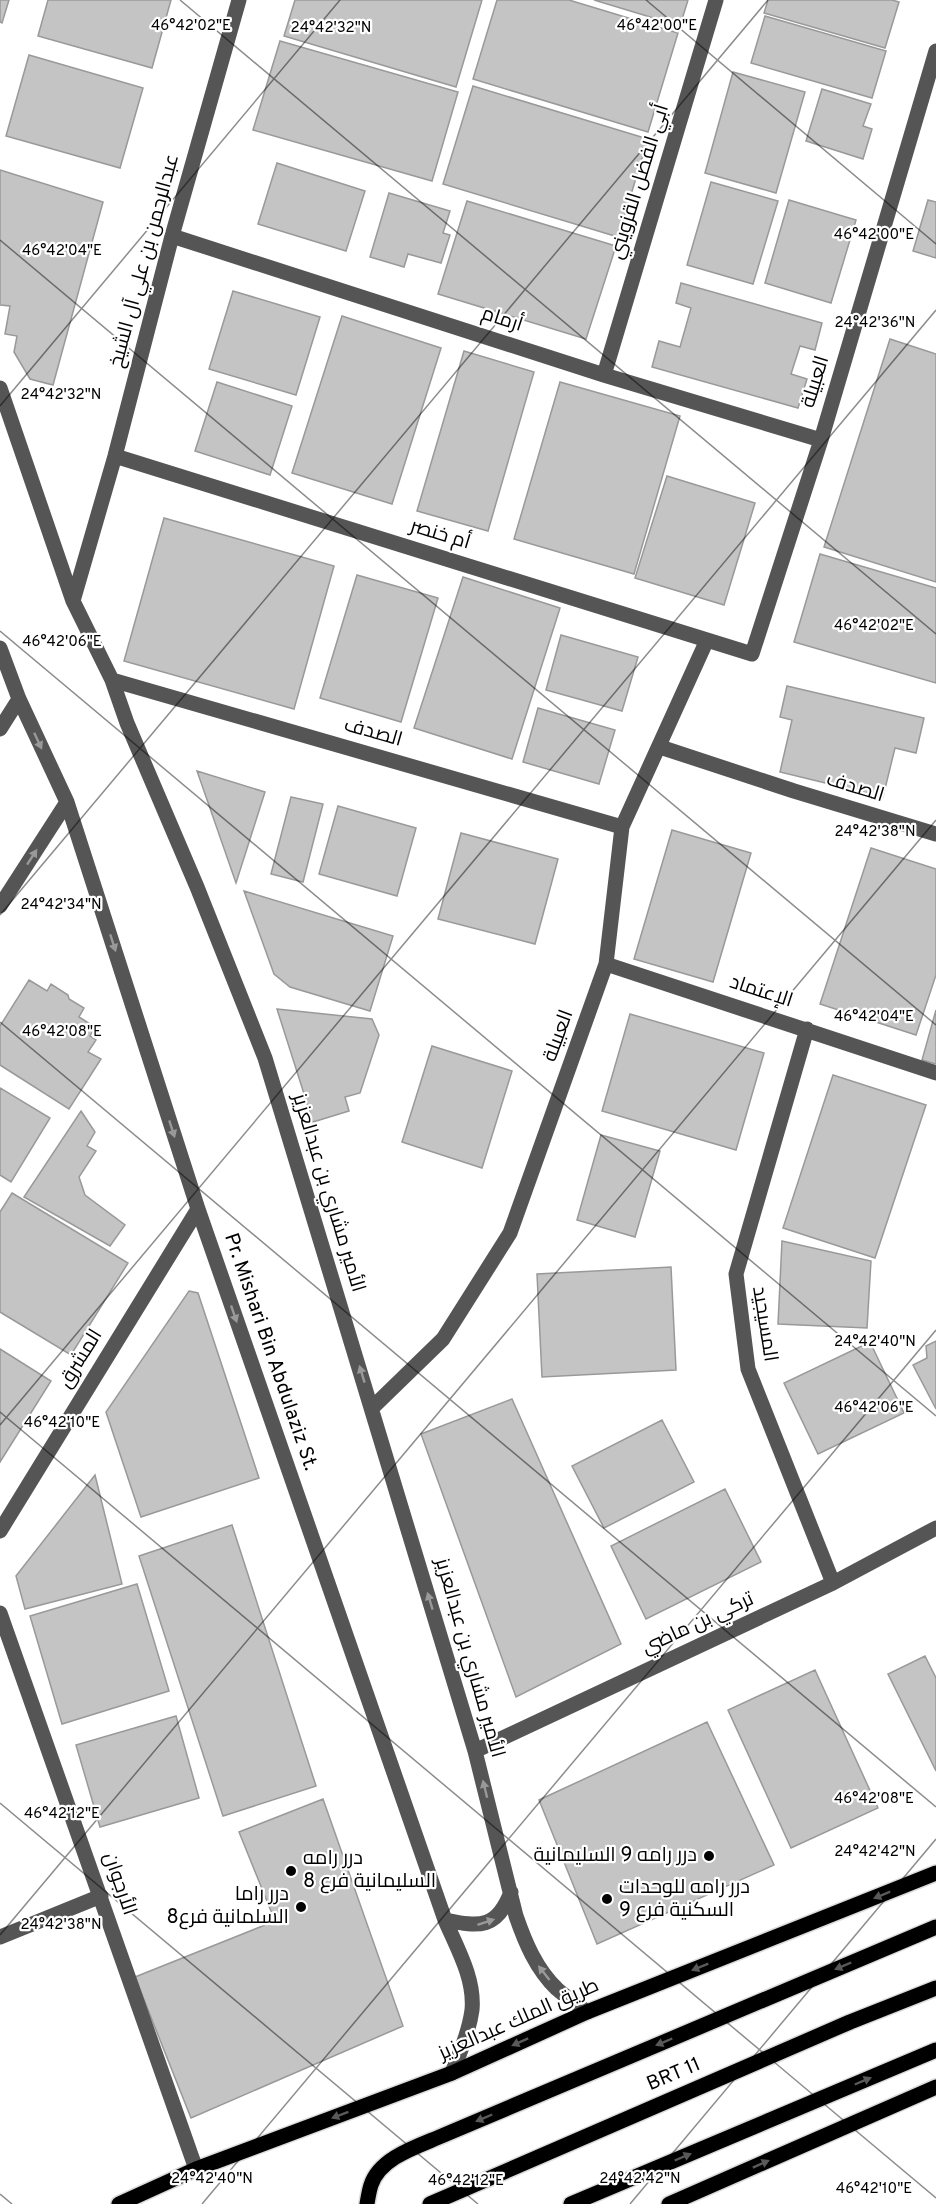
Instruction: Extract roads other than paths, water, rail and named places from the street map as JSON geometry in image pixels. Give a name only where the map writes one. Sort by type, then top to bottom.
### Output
[{"type":"main road","name":"طريق الملك عبدالعزيز","points":[[119,2204],[196,2169],[452,2073],[587,2012],[936,1873]]},
{"type":"main road","points":[[367,2204],[371,2184],[381,2169],[391,2160],[444,2134],[936,1928]]},
{"type":"main road","name":"BRT 11","points":[[430,2204],[850,2022],[936,1988]]},
{"type":"main road","points":[[571,2204],[936,2050]]},
{"type":"main road","points":[[669,2204],[936,2087]]},
{"type":"street","name":"عبدالرحمن بن علي آل الشيخ","points":[[73,601],[116,456],[172,236],[239,0]]},
{"type":"street","name":"أبي الفضل القزويني","points":[[604,375],[716,0]]},
{"type":"street","name":"العبيلة","points":[[752,654],[820,440],[936,51]]},
{"type":"street","name":"أرمام","points":[[172,236],[604,375],[820,440]]},
{"type":"street","name":"الأمير مشاري بن عبدالعزيز","points":[[0,388],[73,601],[112,680],[127,723],[197,887],[265,1059],[475,1751],[516,1916],[525,1942],[539,1968],[556,1988],[587,2012]]},
{"type":"street","name":"أم خنصر","points":[[116,456],[752,654]]},
{"type":"street","name":"العبيلة","points":[[372,1408],[443,1339],[510,1233],[606,964],[622,827],[707,640]]},
{"type":"street","name":"Pr. Mishari Bin Abdulaziz St.","points":[[0,648],[19,699],[67,802],[198,1209],[445,1920],[466,1967],[472,1992],[472,2009],[466,2036],[452,2073]]},
{"type":"street","name":"الصدف","points":[[112,680],[622,827]]},
{"type":"street","points":[[0,729],[19,699]]},
{"type":"street","name":"الصدف","points":[[660,747],[794,791],[935,831]]},
{"type":"street","points":[[0,906],[67,802]]},
{"type":"street","name":"الإعتماد","points":[[606,964],[936,1073]]},
{"type":"street","name":"المسيجيد","points":[[807,1029],[736,1274],[748,1369],[833,1583]]},
{"type":"street","name":"المشرق","points":[[0,1531],[198,1209]]},
{"type":"street","name":"تركي بن ماضي","points":[[475,1751],[833,1583],[936,1528]]},
{"type":"street","name":"الأرجوان","points":[[0,1614],[196,2169]]},
{"type":"street","points":[[445,1920],[471,1925],[485,1924],[496,1918],[505,1908],[511,1892]]},
{"type":"street","points":[[0,1937],[101,1896]]},
{"type":"place","name":"درر رامه 9 السليمانية","points":[[709,1856]]},
{"type":"place","name":"درر رامه السليمانية فرع 8","points":[[291,1871]]},
{"type":"place","name":"درر رامه للوحدات السكنية فرع 9","points":[[607,1899]]},
{"type":"place","name":"درر راما السلمانية فرع8","points":[[301,1907]]}]
